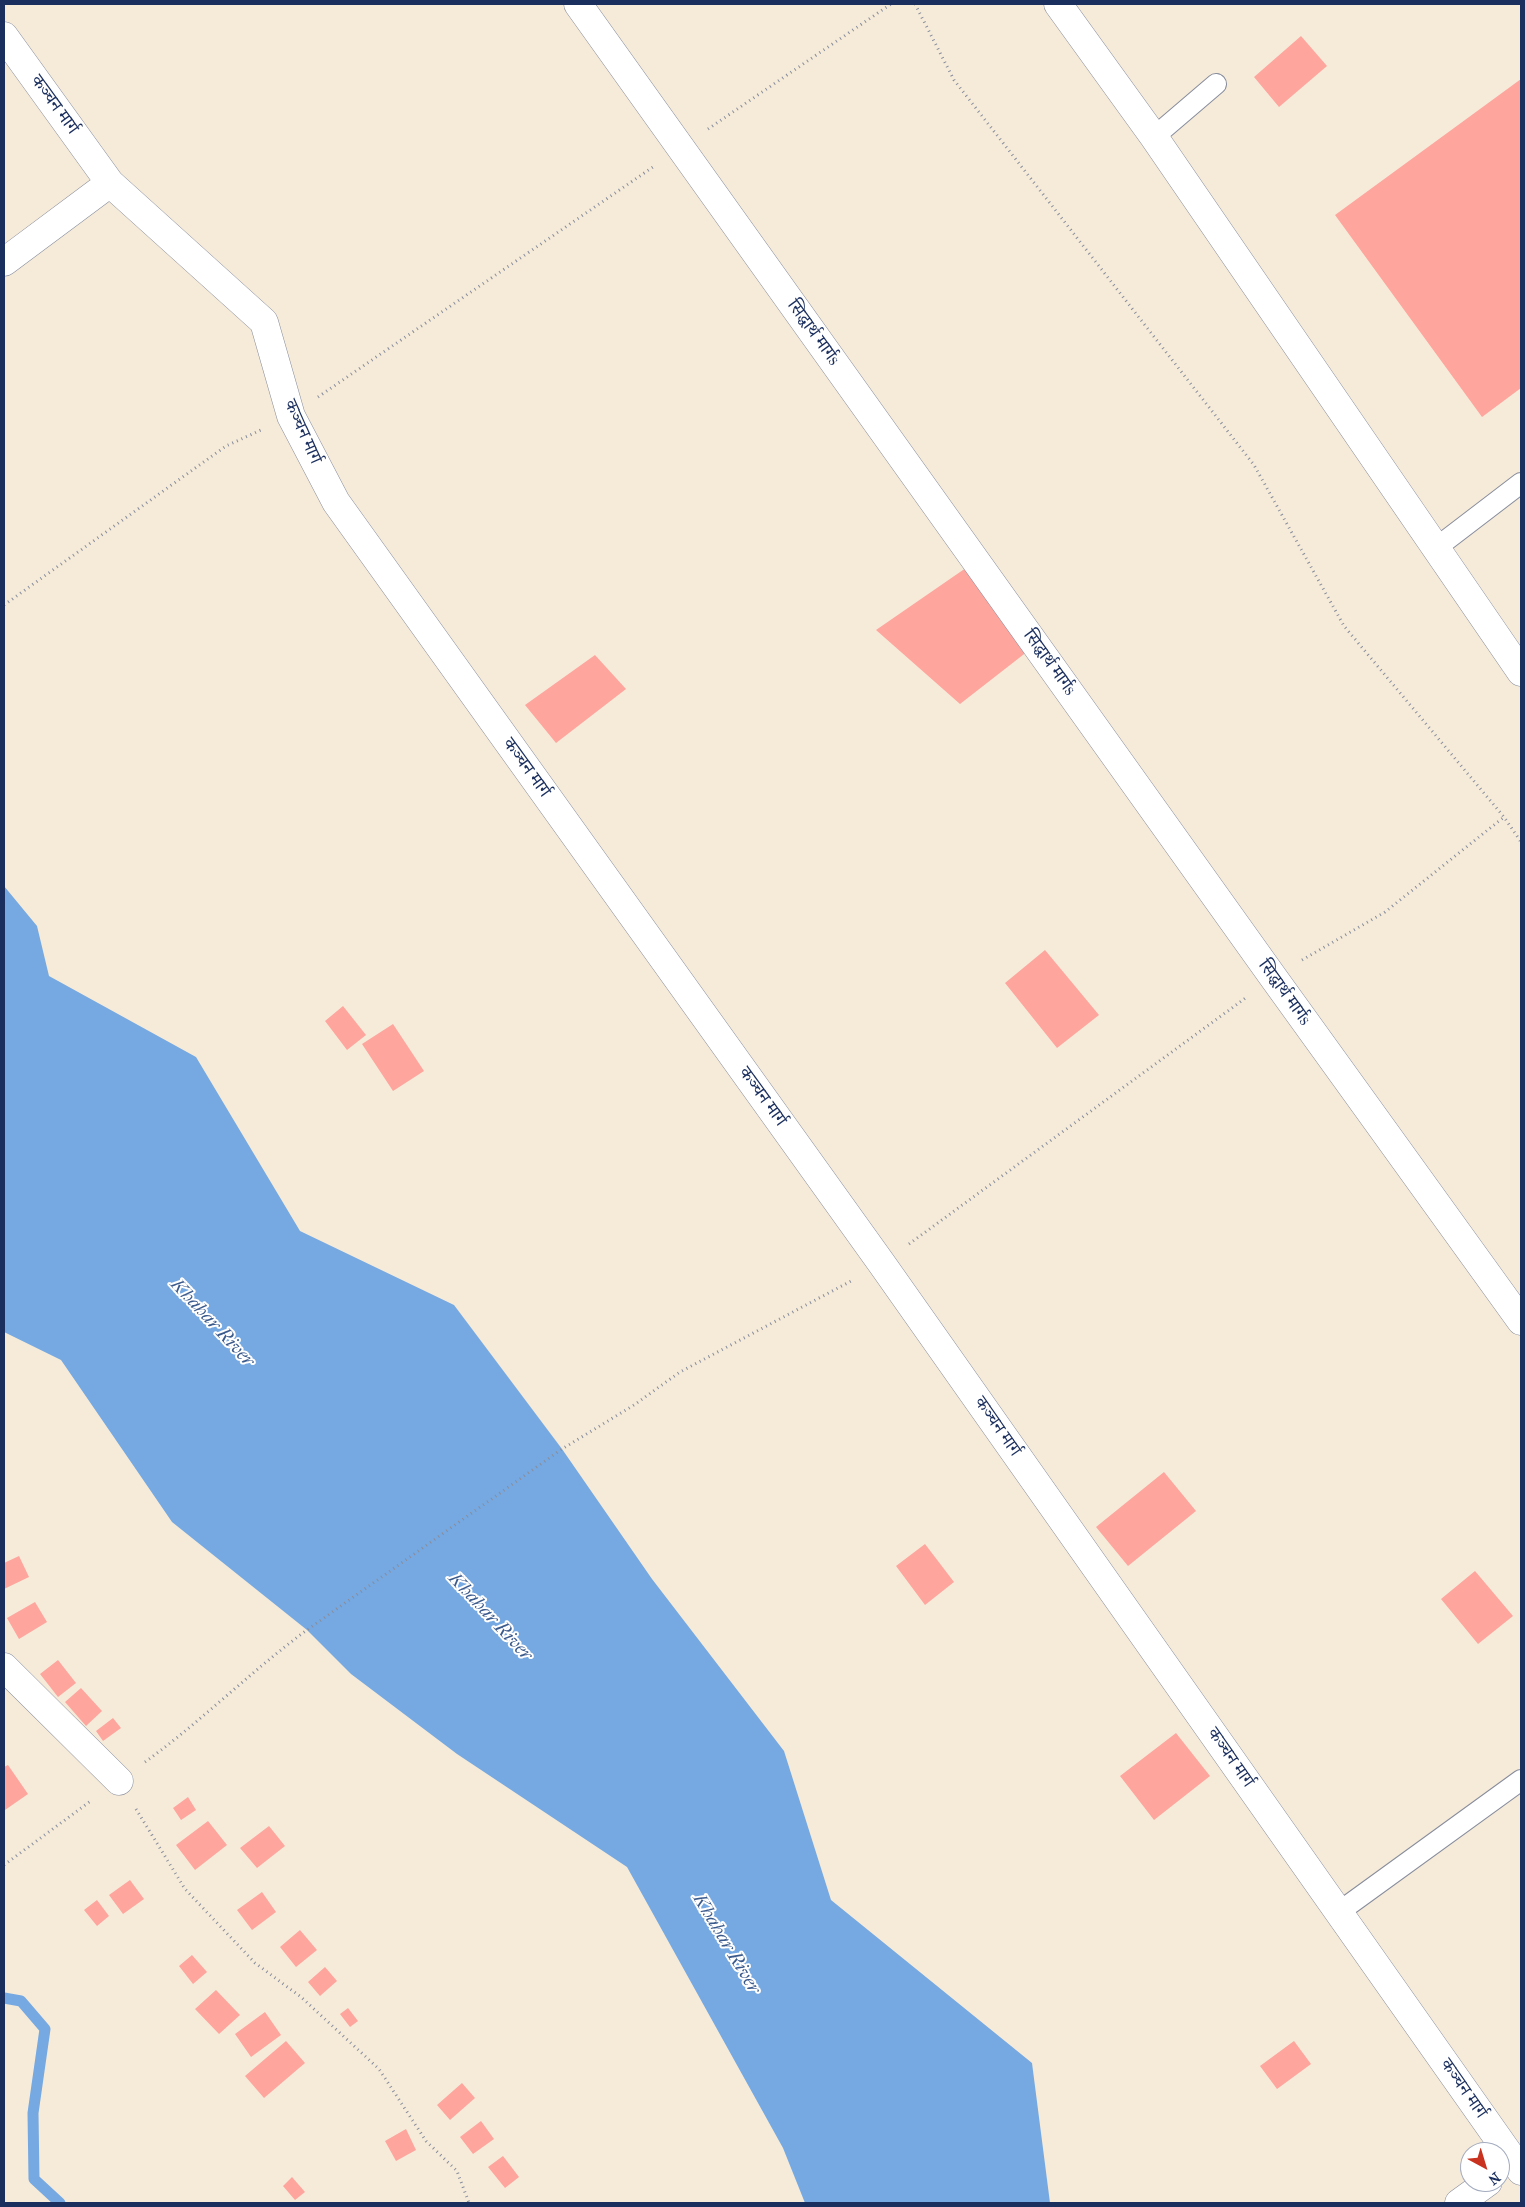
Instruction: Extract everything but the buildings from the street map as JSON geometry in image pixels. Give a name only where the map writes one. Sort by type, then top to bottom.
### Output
[{"type":"street","name":"सिद्धार्थ मार्गs","points":[[578,4],[1521,1321]]},
{"type":"street","points":[[1058,4],[1154,137],[1521,672]]},
{"type":"street","name":"कञ्चन मार्ग","points":[[4,36],[110,183],[264,322],[291,416],[336,502],[882,1264],[1338,1912],[1514,2166]]},
{"type":"street","points":[[4,262],[110,183]]},
{"type":"street","points":[[4,1667],[118,1781]]},
{"type":"street","points":[[1459,2203],[1474,2192]]},
{"type":"lane","points":[[1154,137],[1216,84]]},
{"type":"lane","points":[[1436,548],[1521,483]]},
{"type":"lane","points":[[1338,1912],[1521,1780]]},
{"type":"path","points":[[4,605],[226,446],[291,416],[891,4]]},
{"type":"path","points":[[915,4],[954,80],[1254,465],[1344,626],[1504,817],[1521,842]]},
{"type":"path","points":[[4,1865],[170,1744],[277,1652],[562,1449],[634,1405],[680,1372],[882,1264],[1273,977],[1385,912],[1504,817]]},
{"type":"path","points":[[118,1781],[184,1889],[255,1963],[301,1996],[378,2069],[426,2141],[457,2171],[469,2203]]},
{"type":"water","name":"Khahar River","points":[[4,886],[37,926],[49,976],[196,1057],[300,1231],[454,1305],[562,1449],[652,1579],[784,1751],[831,1900],[1032,2063],[1050,2203],[805,2203],[783,2148],[627,1867],[457,1754],[351,1674],[307,1630],[172,1522],[61,1360],[4,1332]]},
{"type":"waterway","points":[[4,1998],[21,2001],[45,2029],[33,2113],[34,2179],[60,2203]]}]
